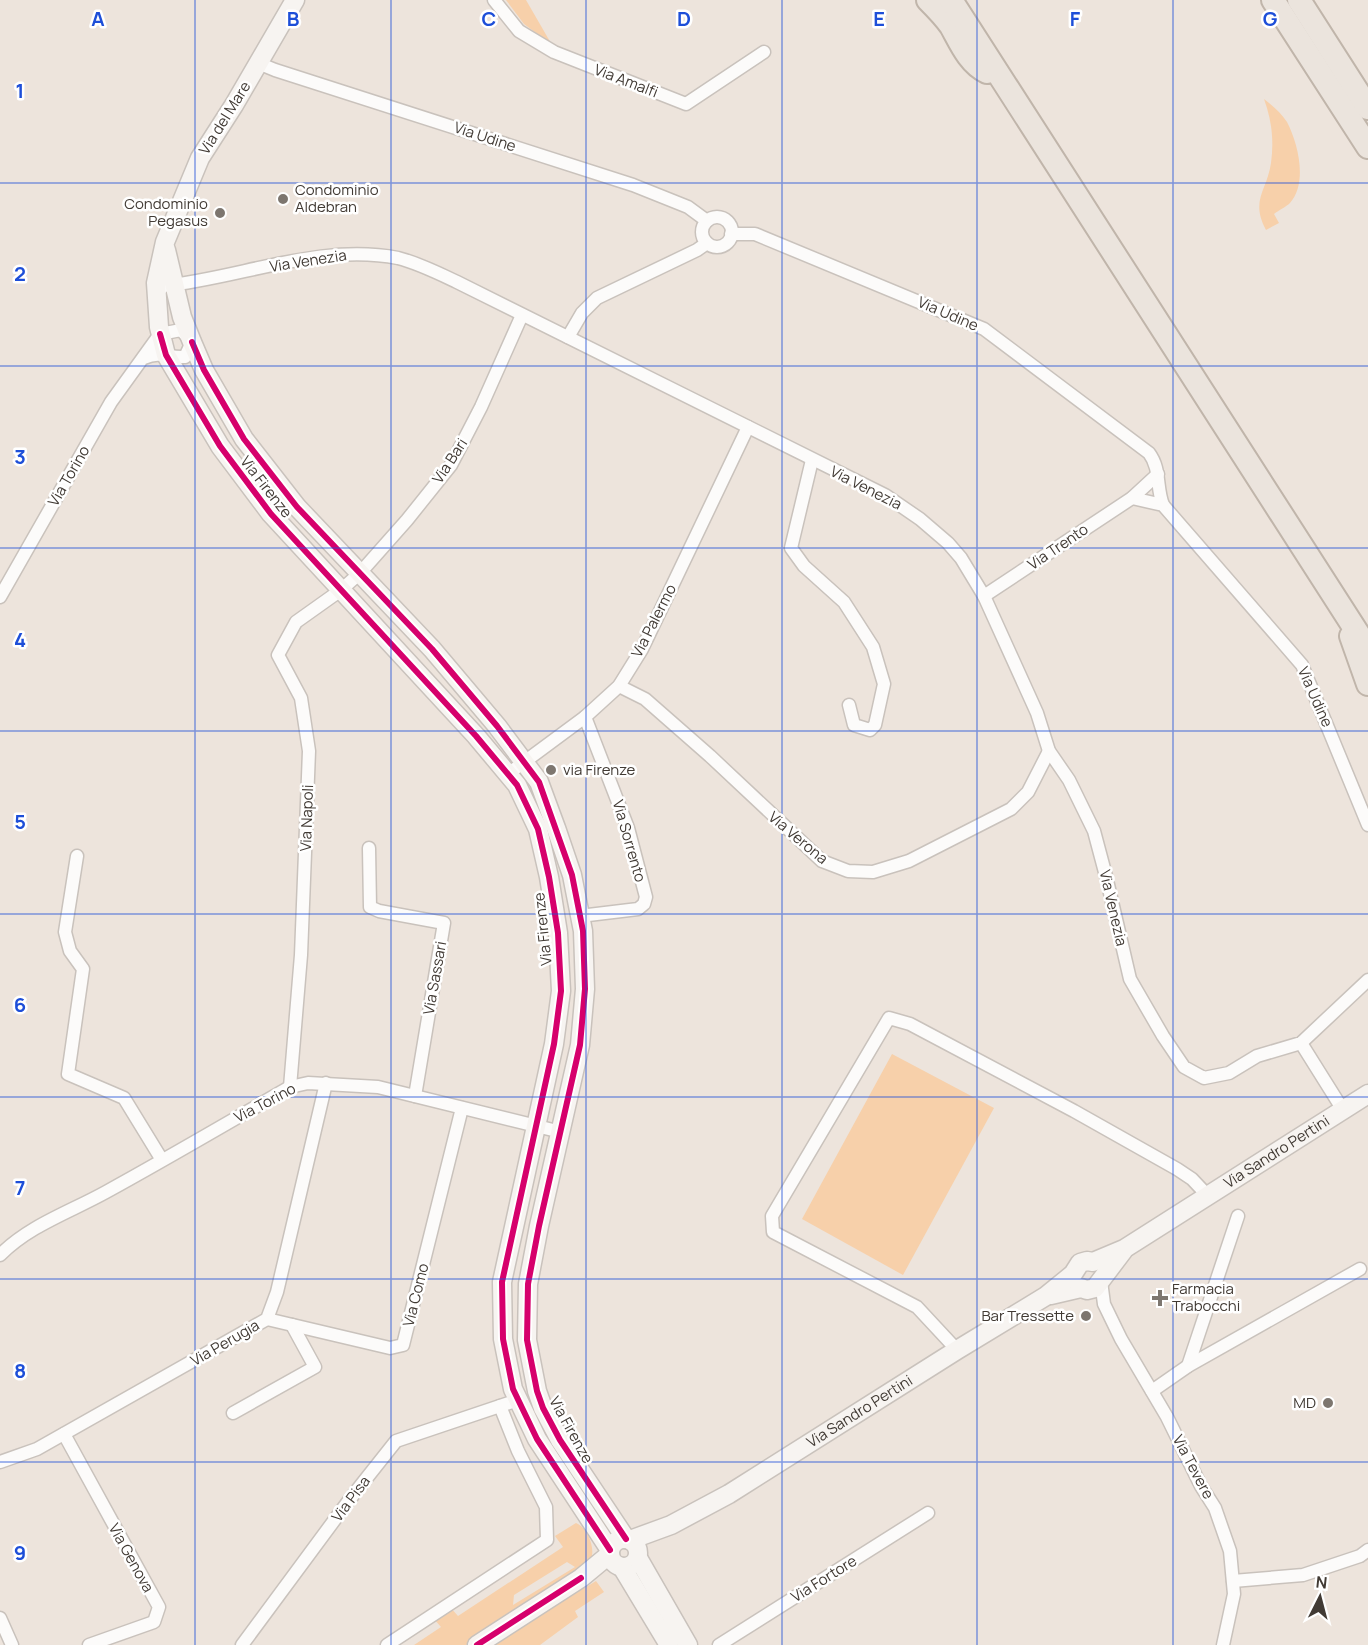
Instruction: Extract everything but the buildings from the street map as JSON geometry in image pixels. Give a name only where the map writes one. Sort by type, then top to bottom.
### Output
[{"type":"highway","points":[[928,0],[945,19],[961,46],[980,69],[1004,81]]},
{"type":"highway","points":[[951,0],[1368,649]]},
{"type":"highway","points":[[1274,0],[1368,147]]},
{"type":"highway","points":[[1299,0],[1368,108]]},
{"type":"highway","points":[[1338,601],[1368,684]]},
{"type":"street","name":"Via del Mare","points":[[165,242],[200,158],[295,0]]},
{"type":"street","name":"Via Amalfi","points":[[494,0],[519,31],[554,52],[686,104],[764,52]]},
{"type":"street","name":"Via Udine","points":[[258,63],[633,185],[688,207],[707,221],[721,218],[729,224],[731,234],[724,245],[715,247],[707,243],[597,298],[582,313],[568,338]]},
{"type":"street","points":[[707,221],[702,232],[707,243]]},
{"type":"street","name":"Via Udine","points":[[731,234],[755,234],[984,329],[1149,453],[1155,461],[1163,505],[1302,665],[1368,825]]},
{"type":"street","name":"Via Firenze","points":[[165,242],[173,285],[192,342],[204,370],[244,439],[297,507],[432,649],[497,726],[539,782],[572,875],[583,931],[585,989],[580,1045],[528,1284],[527,1340],[537,1391],[543,1408],[560,1440],[633,1548],[688,1645]]},
{"type":"street","name":"Via Firenze","points":[[165,242],[156,283],[160,334],[166,355],[220,446],[271,514],[343,587],[508,774],[517,785],[538,829],[558,933],[561,992],[554,1044],[502,1282],[503,1339],[513,1389],[537,1439],[669,1645]]},
{"type":"street","name":"Via Venezia","points":[[156,295],[164,286],[195,283],[338,254],[399,258],[457,282],[885,495],[920,519],[948,543],[961,558],[984,596],[1037,713],[1049,752],[1069,780],[1094,831],[1130,979],[1163,1036],[1184,1066],[1204,1078],[1229,1073],[1257,1056],[1300,1043]]},
{"type":"street","name":"Via Bari","points":[[343,587],[360,573],[407,520],[451,465],[481,408],[522,315]]},
{"type":"street","points":[[144,358],[156,353],[175,358],[184,357],[192,342],[181,330],[160,334]]},
{"type":"street","name":"Via Torino","points":[[0,597],[111,402],[160,334]]},
{"type":"street","name":"Via Palermo","points":[[508,774],[585,717],[619,686],[642,649],[748,428]]},
{"type":"street","points":[[812,460],[791,548],[804,566],[844,602],[873,646],[884,684],[875,725],[870,729],[854,725],[849,705]]},
{"type":"street","points":[[1132,498],[1158,474]]},
{"type":"street","points":[[1132,498],[1163,505]]},
{"type":"street","name":"Via Trento","points":[[984,596],[1132,498]]},
{"type":"street","name":"Via Napoli","points":[[290,1087],[301,955],[309,751],[301,698],[278,655],[296,622],[343,587]]},
{"type":"street","name":"Via Verona","points":[[619,686],[645,699],[822,861],[848,871],[873,872],[909,861],[1011,810],[1028,792],[1049,752]]},
{"type":"street","name":"Via Sorrento","points":[[580,916],[638,909],[644,904],[645,897],[628,828],[585,717]]},
{"type":"street","name":"Via Sassari","points":[[369,848],[370,907],[379,911],[444,923],[415,1096]]},
{"type":"street","points":[[77,856],[65,932],[70,951],[83,969],[68,1074],[124,1098],[162,1160]]},
{"type":"street","points":[[1343,1110],[1300,1043],[1368,980]]},
{"type":"street","points":[[957,1350],[917,1307],[773,1232],[772,1216],[889,1018],[910,1024],[1074,1111],[1177,1169],[1192,1179],[1208,1196]]},
{"type":"street","name":"Via Torino","points":[[0,1255],[45,1222],[105,1193],[290,1087],[308,1083],[378,1087],[561,1132]]},
{"type":"street","name":"Via Perugia","points":[[0,1462],[37,1449],[267,1319],[277,1292],[326,1083]]},
{"type":"street","name":"Via Sandro Pertini","points":[[633,1548],[729,1494],[1046,1296],[1090,1279],[1124,1249],[1368,1094]]},
{"type":"street","name":"Via Como","points":[[267,1319],[390,1348],[404,1346],[462,1108]]},
{"type":"street","points":[[1188,1366],[1238,1216]]},
{"type":"street","points":[[1152,1391],[1188,1366],[1360,1269]]},
{"type":"street","name":"Via Tevere","points":[[1090,1279],[1215,1508],[1230,1551],[1234,1594],[1222,1645]]},
{"type":"street","points":[[233,1413],[315,1367],[292,1325]]},
{"type":"street","name":"Via Pisa","points":[[242,1645],[396,1441],[518,1400]]},
{"type":"street","points":[[387,1645],[548,1540],[546,1507],[518,1452],[500,1406]]},
{"type":"street","name":"Via Genova","points":[[64,1434],[159,1607],[154,1622],[89,1645]]},
{"type":"street","name":"Via Fortore","points":[[720,1645],[928,1513]]},
{"type":"street","name":"Via Sandro Pertini","points":[[615,1559],[616,1541],[633,1548]]},
{"type":"street","name":"Via Sandro Pertini","points":[[615,1559],[632,1566],[633,1548]]},
{"type":"street","points":[[1233,1581],[1303,1575],[1360,1556],[1368,1550]]},
{"type":"street","name":"Via Sandro Pertini","points":[[477,1645],[581,1578],[615,1559]]},
{"type":"street","points":[[0,1618],[12,1645]]},
{"type":"shaded area","points":[[506,0],[526,0],[552,45],[524,24]]},
{"type":"shaded area","points":[[1264,99],[1287,122],[1298,152],[1300,174],[1299,185],[1290,203],[1274,214],[1279,223],[1266,230],[1261,220],[1259,203],[1269,173],[1272,139],[1271,123]]},
{"type":"shaded area","points":[[892,1054],[994,1108],[903,1275],[802,1219]]},
{"type":"shaded area","points":[[576,1523],[580,1525],[588,1536],[592,1546],[592,1555],[596,1559],[591,1567],[466,1645],[414,1645],[441,1627],[434,1619],[450,1607],[458,1616],[563,1547],[555,1536]],"holes":[[[567,1562],[575,1567],[513,1605],[514,1595]]]},
{"type":"shaded area","points":[[596,1581],[604,1592],[575,1611],[578,1617],[540,1645],[491,1645]]},
{"type":"cycle path","points":[[160,334],[166,355],[220,446],[271,514],[476,736],[517,785],[538,829],[558,933],[561,991],[554,1044],[502,1282],[503,1339],[513,1389],[537,1439],[610,1550]]},
{"type":"cycle path","points":[[192,342],[204,370],[244,439],[297,507],[432,649],[497,726],[539,782],[572,875],[583,931],[585,989],[580,1045],[528,1284],[527,1340],[537,1391],[543,1408],[560,1440],[626,1539]]},
{"type":"cycle path","points":[[477,1645],[581,1578]]},
{"type":"place","name":"Condominio Aldebran","points":[[283,199]]},
{"type":"place","name":"Condominio Pegasus","points":[[220,213]]},
{"type":"place","name":"via Firenze","points":[[551,770]]},
{"type":"place","name":"Farmacia Trabocchi","points":[[1160,1298]]},
{"type":"place","name":"Bar Tressette","points":[[1086,1316]]},
{"type":"place","name":"MD","points":[[1328,1403]]}]
